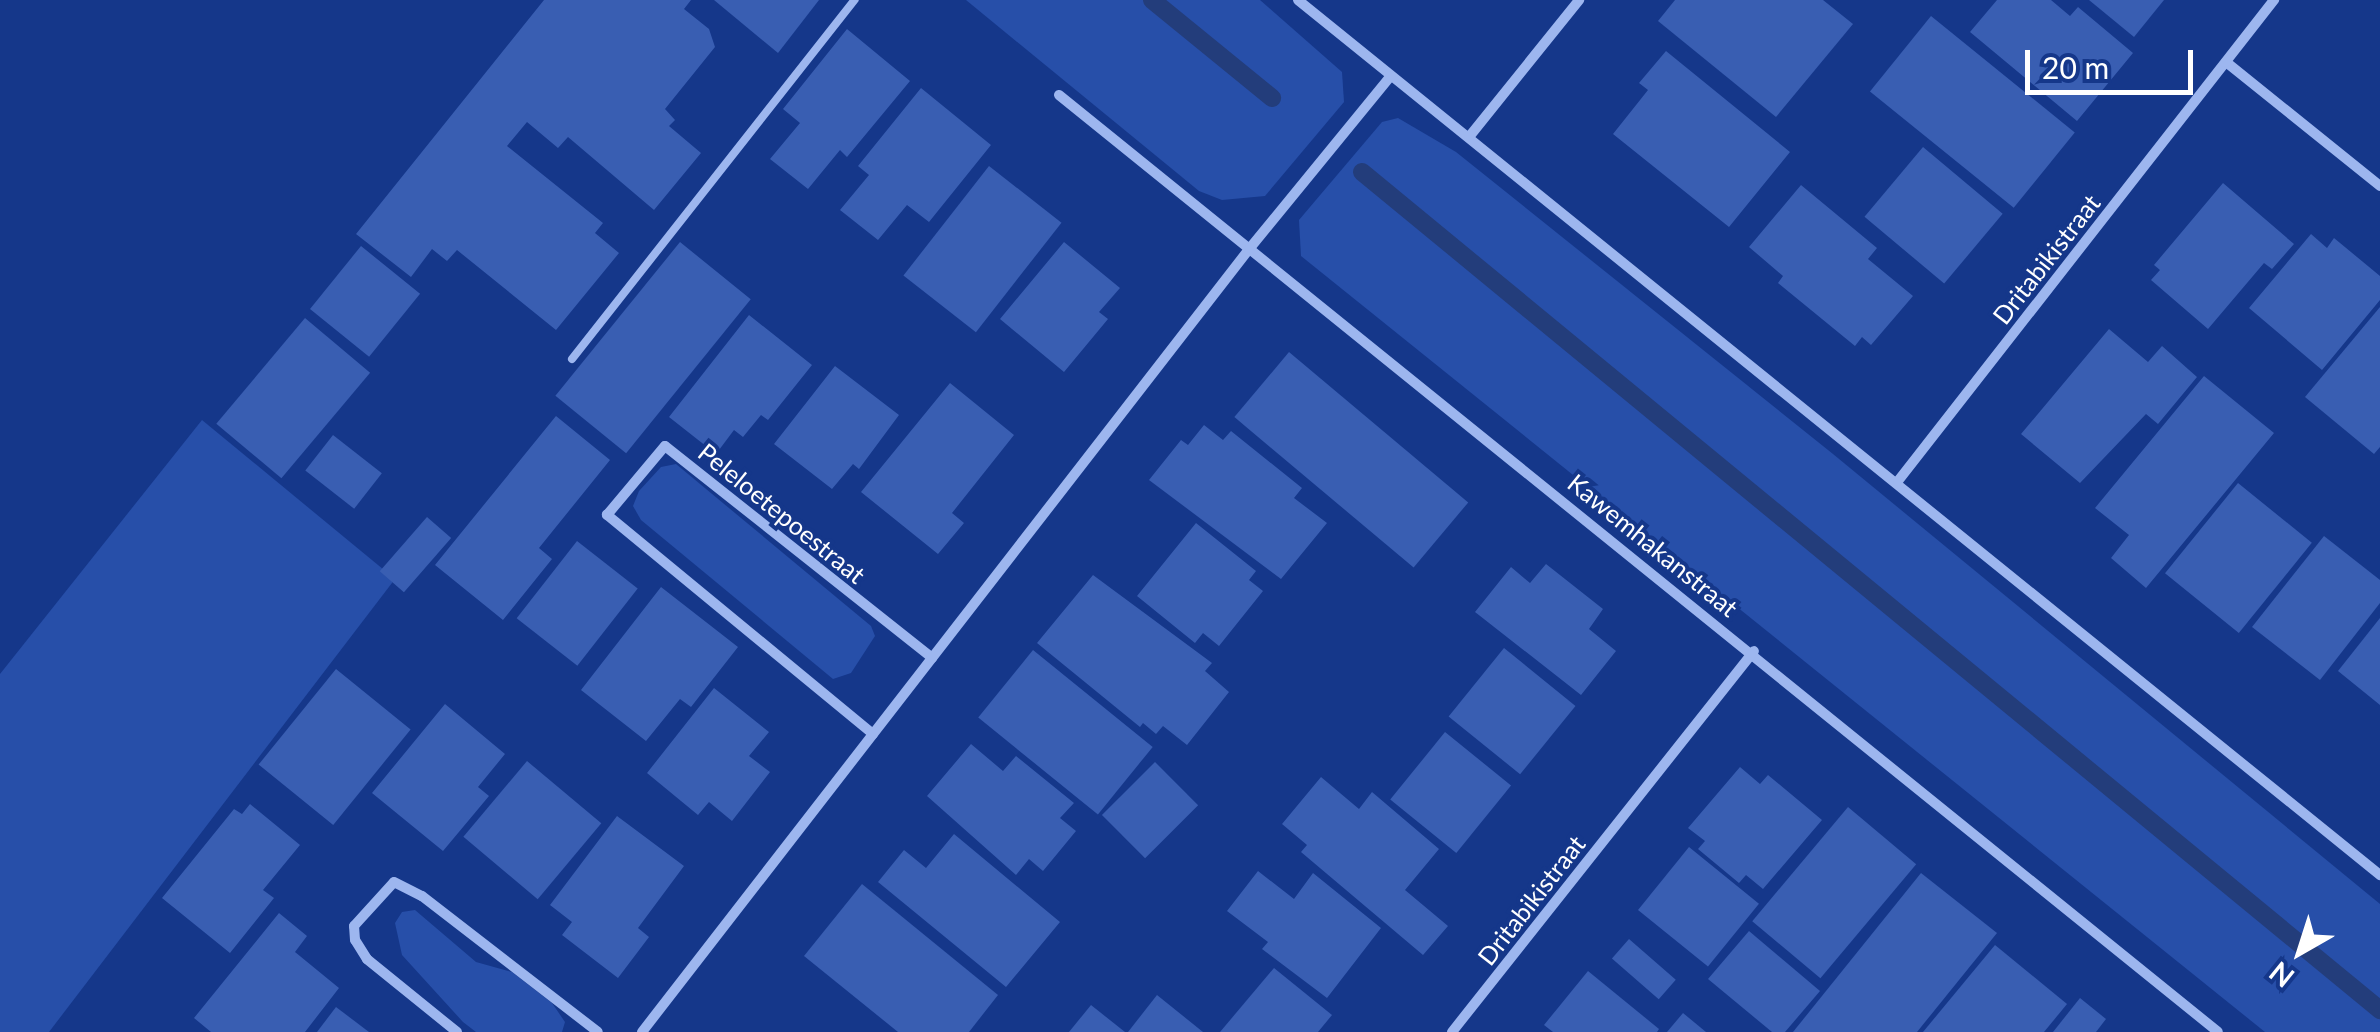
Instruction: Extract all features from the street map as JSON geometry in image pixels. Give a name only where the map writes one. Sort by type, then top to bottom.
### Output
[{"type":"street","points":[[1298,0],[1898,480],[2380,876]]},
{"type":"street","points":[[1469,137],[1579,0]]},
{"type":"street","name":"Dritabikistraat","points":[[1898,480],[2274,0]]},
{"type":"street","points":[[2226,62],[2380,186]]},
{"type":"street","points":[[642,1032],[1250,248],[1391,76]]},
{"type":"street","name":"Kawemhakanstraat","points":[[1060,95],[1754,651],[2218,1032]]},
{"type":"street","name":"Peleloetepoestraat","points":[[873,734],[607,515],[665,446],[932,658]]},
{"type":"street","name":"Dritabikistraat","points":[[1452,1032],[1754,651]]},
{"type":"street","points":[[457,1032],[367,959],[355,940],[354,926],[394,882],[422,896],[598,1032]]},
{"type":"lane","points":[[572,359],[854,0]]},
{"type":"shaded area","points":[[966,0],[1260,0],[1342,72],[1344,102],[1265,196],[1222,200],[1199,191]]},
{"type":"shaded area","points":[[1398,118],[1456,152],[1833,454],[2380,904],[2380,1032],[2265,1032],[1301,256],[1299,220],[1382,122]]},
{"type":"shaded area","points":[[202,420],[395,579],[49,1032],[0,1032],[0,674]]},
{"type":"shaded area","points":[[676,464],[871,626],[875,636],[851,673],[833,679],[641,520],[633,506],[639,491],[661,467]]},
{"type":"shaded area","points":[[415,910],[476,962],[512,972],[552,1003],[565,1022],[562,1032],[476,1032],[463,1022],[402,955],[395,923],[402,912]]},
{"type":"building","points":[[544,0],[691,0],[684,9],[709,29],[715,47],[665,109],[675,120],[669,126],[701,153],[654,210],[568,137],[558,148],[527,122],[507,146],[603,223],[595,233],[619,253],[556,330],[457,250],[447,261],[432,249],[411,277],[356,234]]},
{"type":"building","points":[[714,0],[819,0],[778,53]]},
{"type":"building","points":[[1675,0],[1823,0],[1853,24],[1776,117],[1658,21]]},
{"type":"building","points":[[1997,0],[2051,0],[2070,16],[2078,7],[2133,53],[2077,121],[1970,32]]},
{"type":"building","points":[[2089,0],[2164,0],[2134,37]]},
{"type":"building","points":[[1931,16],[2075,132],[2014,208],[1870,91]]},
{"type":"building","points":[[847,29],[910,81],[847,157],[840,150],[808,189],[770,159],[800,123],[783,109]]},
{"type":"building","points":[[1666,51],[1790,152],[1729,227],[1613,134],[1648,90],[1639,83]]},
{"type":"building","points":[[921,88],[991,145],[929,222],[907,205],[878,240],[840,210],[869,175],[858,166]]},
{"type":"building","points":[[1923,147],[2003,214],[1944,284],[1865,217]]},
{"type":"building","points":[[989,166],[1061,223],[976,332],[903,276]]},
{"type":"building","points":[[2223,183],[2294,244],[2272,269],[2264,263],[2208,329],[2151,280],[2160,270],[2154,265]]},
{"type":"building","points":[[1801,185],[1877,248],[1868,259],[1913,296],[1871,345],[1862,337],[1855,346],[1778,283],[1783,276],[1749,247]]},
{"type":"building","points":[[2311,234],[2327,248],[2334,238],[2380,276],[2380,300],[2322,370],[2249,308]]},
{"type":"building","points":[[680,242],[751,299],[626,453],[555,396]]},
{"type":"building","points":[[1064,242],[1120,288],[1099,312],[1108,319],[1064,372],[1000,319]]},
{"type":"building","points":[[361,246],[420,294],[369,357],[310,309]]},
{"type":"building","points":[[2380,307],[2380,447],[2374,454],[2305,397]]},
{"type":"building","points":[[749,315],[812,365],[768,420],[761,415],[743,437],[734,430],[716,454],[669,417]]},
{"type":"building","points":[[305,318],[370,373],[281,478],[216,424]]},
{"type":"building","points":[[2109,329],[2148,362],[2162,346],[2197,377],[2158,424],[2146,414],[2080,483],[2021,434]]},
{"type":"building","points":[[1289,352],[1468,502],[1414,568],[1234,417]]},
{"type":"building","points":[[835,366],[899,415],[859,469],[853,464],[832,489],[774,444]]},
{"type":"building","points":[[2204,376],[2274,433],[2146,588],[2111,558],[2129,535],[2095,508]]},
{"type":"building","points":[[950,383],[1014,435],[952,513],[964,523],[938,554],[861,492]]},
{"type":"building","points":[[556,416],[610,460],[539,548],[552,559],[503,620],[435,565]]},
{"type":"building","points":[[1204,425],[1223,440],[1231,431],[1302,488],[1294,498],[1327,523],[1281,579],[1149,480],[1181,440],[1188,445]]},
{"type":"building","points":[[333,435],[382,473],[354,509],[305,470]]},
{"type":"building","points":[[2238,483],[2312,543],[2239,633],[2165,573]]},
{"type":"building","points":[[427,517],[451,538],[404,592],[380,571]]},
{"type":"building","points":[[1196,523],[1256,571],[1249,580],[1263,591],[1219,646],[1203,633],[1195,643],[1137,596]]},
{"type":"building","points":[[2324,536],[2380,580],[2380,603],[2320,680],[2252,627]]},
{"type":"building","points":[[577,541],[638,588],[577,666],[517,618]]},
{"type":"building","points":[[1546,564],[1603,609],[1589,629],[1616,651],[1581,695],[1475,612],[1511,567],[1530,583]]},
{"type":"building","points":[[1093,575],[1212,663],[1205,671],[1229,692],[1187,745],[1163,726],[1156,734],[1143,723],[1140,727],[1037,643]]},
{"type":"building","points":[[661,587],[738,647],[691,707],[680,699],[646,741],[581,690]]},
{"type":"building","points":[[2380,618],[2380,705],[2338,671]]},
{"type":"building","points":[[1504,648],[1575,706],[1520,774],[1449,716]]},
{"type":"building","points":[[1033,650],[1153,747],[1098,815],[978,718]]},
{"type":"building","points":[[336,669],[411,729],[333,825],[259,765]]},
{"type":"building","points":[[714,688],[769,732],[749,756],[770,772],[732,821],[709,802],[698,815],[647,773]]},
{"type":"building","points":[[445,704],[505,754],[478,787],[489,796],[443,851],[372,793]]},
{"type":"building","points":[[1445,732],[1511,785],[1456,853],[1390,800]]},
{"type":"building","points":[[971,744],[1003,771],[1016,756],[1074,803],[1060,818],[1076,831],[1043,871],[1029,859],[1016,875],[927,796]]},
{"type":"building","points":[[527,761],[601,823],[538,899],[463,837]]},
{"type":"building","points":[[1155,762],[1198,805],[1145,858],[1102,815]]},
{"type":"building","points":[[1740,767],[1760,784],[1768,775],[1822,820],[1763,889],[1746,875],[1739,883],[1698,849],[1705,841],[1688,828]]},
{"type":"building","points":[[1321,777],[1359,809],[1372,792],[1439,849],[1405,890],[1448,926],[1423,955],[1301,852],[1307,845],[1282,824]]},
{"type":"building","points":[[250,804],[300,845],[263,890],[274,898],[230,953],[162,898],[234,809],[242,814]]},
{"type":"building","points":[[1848,807],[1916,864],[1820,978],[1752,921]]},
{"type":"building","points":[[617,816],[684,866],[638,928],[649,937],[618,978],[562,935],[572,922],[550,905]]},
{"type":"building","points":[[954,834],[1060,922],[1006,987],[878,882],[904,850],[926,868]]},
{"type":"building","points":[[1689,847],[1759,904],[1708,967],[1638,910]]},
{"type":"building","points":[[1258,871],[1294,899],[1313,873],[1381,928],[1327,998],[1262,949],[1268,942],[1227,911]]},
{"type":"building","points":[[1921,873],[1997,933],[1917,1032],[1793,1032]]},
{"type":"building","points":[[862,884],[998,995],[969,1032],[898,1032],[804,956]]},
{"type":"building","points":[[279,913],[307,936],[295,952],[339,988],[305,1032],[211,1032],[194,1018]]},
{"type":"building","points":[[1749,931],[1820,991],[1785,1032],[1772,1032],[1708,979]]},
{"type":"building","points":[[1629,939],[1676,980],[1659,999],[1612,959]]},
{"type":"building","points":[[1995,945],[2067,1004],[2044,1032],[1923,1032]]},
{"type":"building","points":[[1274,968],[1332,1015],[1318,1032],[1220,1032]]},
{"type":"building","points":[[1588,971],[1659,1029],[1657,1032],[1553,1032],[1544,1025]]},
{"type":"building","points":[[1157,995],[1203,1032],[1128,1032]]},
{"type":"building","points":[[2080,998],[2106,1019],[2096,1032],[2053,1032]]},
{"type":"building","points":[[1091,1005],[1125,1032],[1069,1032]]},
{"type":"building","points":[[336,1007],[369,1032],[317,1032]]},
{"type":"building","points":[[1683,1013],[1706,1032],[1667,1032]]},
{"type":"waterway","points":[[1152,0],[1272,98]]},
{"type":"waterway","points":[[1362,172],[2380,1010]]}]
